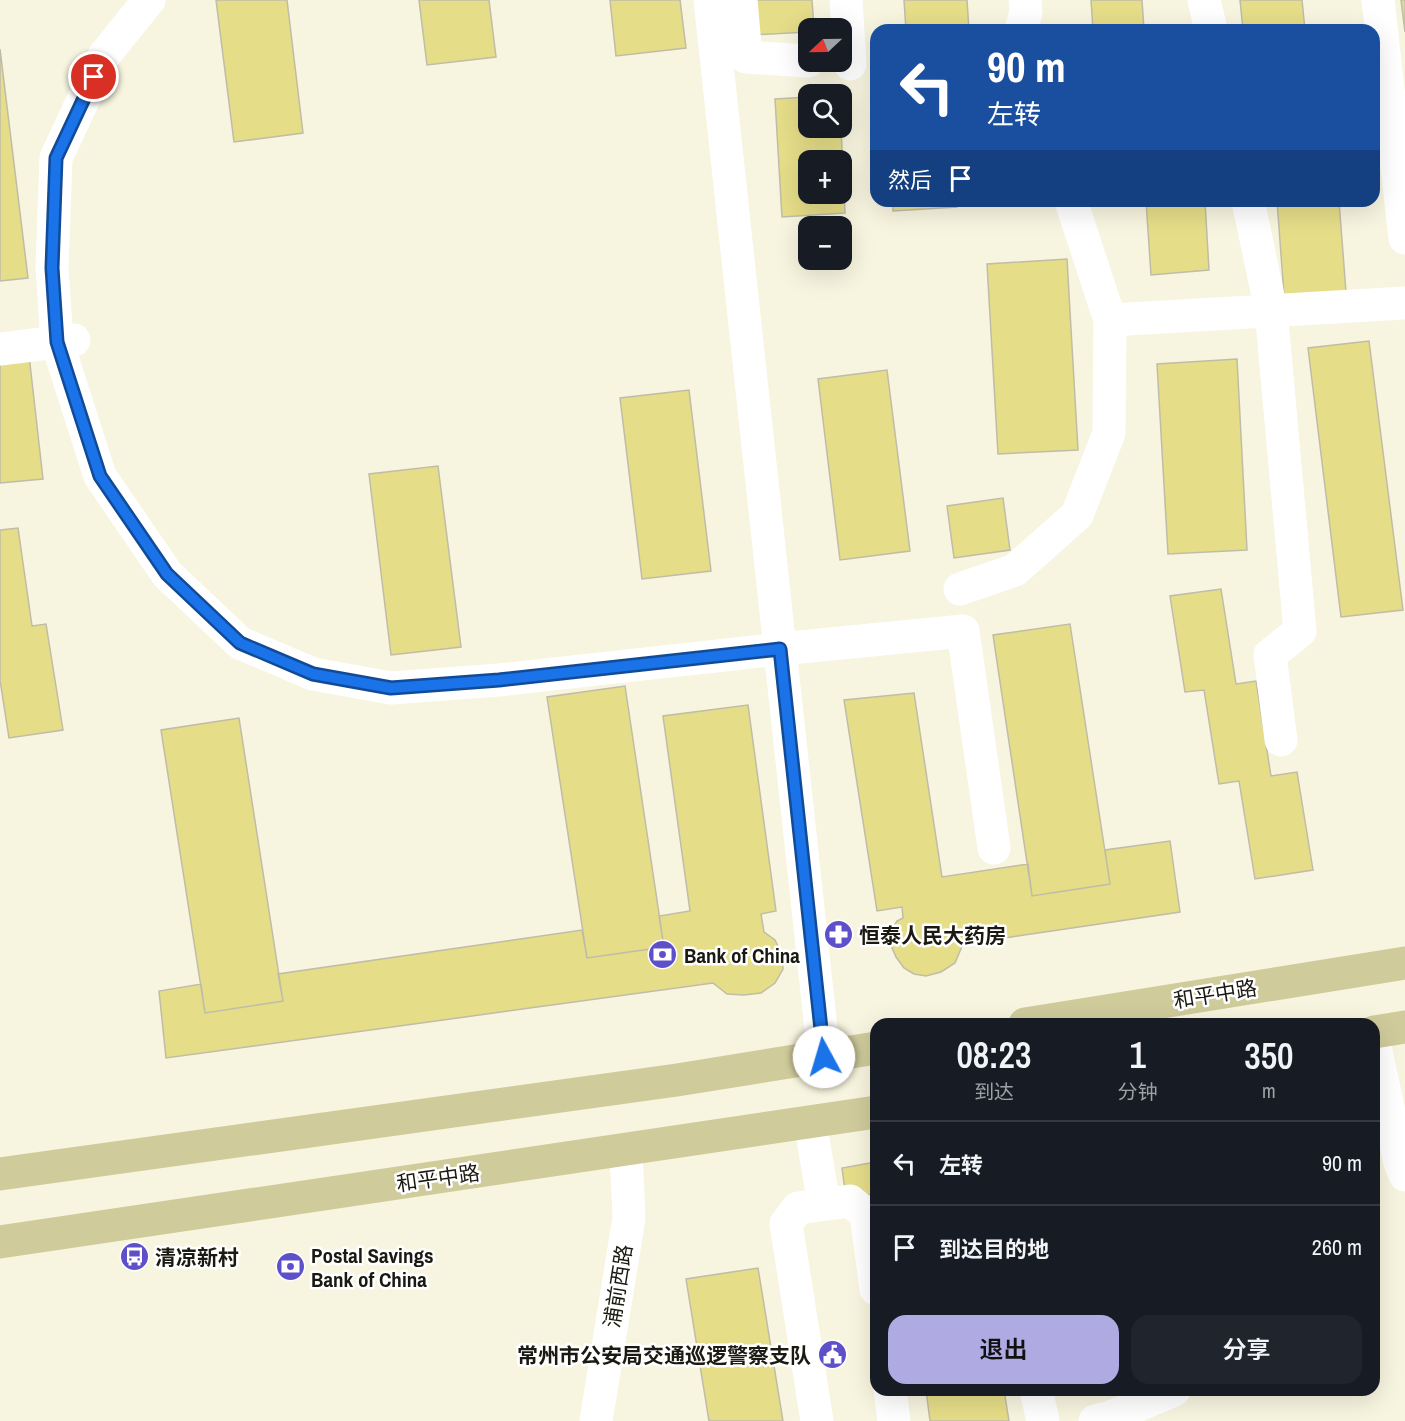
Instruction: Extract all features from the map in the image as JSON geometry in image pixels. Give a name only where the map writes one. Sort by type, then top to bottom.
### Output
[{"type":"main road","name":"和平中路","points":[[1062,1018],[1405,963]]},
{"type":"main road","points":[[1380,1031],[1405,1027]]},
{"type":"main road","points":[[0,1174],[677,1080],[870,1049]]},
{"type":"main road","name":"和平中路","points":[[0,1242],[870,1113]]},
{"type":"street","points":[[149,0],[103,57],[56,158],[52,268],[66,340],[100,476],[167,574],[240,643],[313,674],[391,688],[499,680],[963,631],[994,848]]},
{"type":"street","points":[[710,0],[824,1057]]},
{"type":"street","points":[[741,0],[746,57],[798,60]]},
{"type":"street","points":[[846,0],[863,65]]},
{"type":"street","points":[[1023,24],[1026,12],[1025,0]]},
{"type":"street","points":[[1204,0],[1210,24]]},
{"type":"street","points":[[1378,0],[1405,238]]},
{"type":"street","points":[[960,589],[1015,570],[1077,515],[1109,433],[1110,320],[1073,207]]},
{"type":"street","points":[[1249,207],[1271,310],[1300,631],[1269,655],[1281,740]]},
{"type":"street","points":[[1110,320],[1405,303]]},
{"type":"street","points":[[0,349],[66,340]]},
{"type":"street","points":[[1380,1070],[1400,1163],[1405,1175]]},
{"type":"street","points":[[810,1122],[824,1204]]},
{"type":"street","name":"浦前西路","points":[[596,1421],[629,1218],[626,1150]]},
{"type":"street","points":[[817,1421],[786,1224],[798,1208],[850,1201],[866,1214],[870,1244]]},
{"type":"street","points":[[891,1396],[894,1421]]},
{"type":"street","points":[[1037,1396],[1042,1421]]},
{"type":"street","points":[[1095,1421],[1111,1417],[1160,1396]]},
{"type":"building","points":[[216,0],[287,0],[303,133],[234,142]]},
{"type":"building","points":[[419,0],[489,0],[496,57],[427,65]]},
{"type":"building","points":[[610,0],[680,0],[686,48],[616,56]]},
{"type":"building","points":[[749,0],[812,0],[813,18],[798,18],[798,33],[752,35]]},
{"type":"building","points":[[904,0],[967,0],[969,24],[906,24]]},
{"type":"building","points":[[1091,0],[1142,0],[1144,24],[1093,24]]},
{"type":"building","points":[[1240,0],[1302,0],[1304,24],[1242,24]]},
{"type":"building","points":[[1401,0],[1405,0],[1405,32]]},
{"type":"building","points":[[0,49],[28,278],[0,281]]},
{"type":"building","points":[[798,98],[798,138],[841,138],[842,150],[798,150],[798,204],[845,204],[845,213],[782,217],[775,99]]},
{"type":"building","points":[[893,207],[957,207],[893,211]]},
{"type":"building","points":[[1146,207],[1205,207],[1209,270],[1151,275]]},
{"type":"building","points":[[1277,207],[1339,207],[1346,292],[1284,295]]},
{"type":"building","points":[[1067,259],[1078,450],[998,454],[987,264]]},
{"type":"building","points":[[1369,341],[1403,610],[1341,617],[1308,348]]},
{"type":"building","points":[[29,355],[43,479],[0,483],[0,358]]},
{"type":"building","points":[[1237,359],[1247,550],[1168,554],[1157,364]]},
{"type":"building","points":[[887,370],[910,551],[840,560],[818,379]]},
{"type":"building","points":[[689,390],[711,571],[642,579],[620,398]]},
{"type":"building","points":[[438,466],[461,647],[391,655],[369,474]]},
{"type":"building","points":[[1003,498],[1010,550],[954,558],[947,506]]},
{"type":"building","points":[[18,528],[32,626],[46,624],[63,730],[9,738],[0,680],[0,530]]},
{"type":"building","points":[[1221,589],[1236,684],[1256,681],[1271,776],[1297,772],[1313,870],[1255,879],[1239,781],[1219,784],[1204,690],[1185,692],[1170,596]]},
{"type":"building","points":[[1070,624],[1110,884],[1032,896],[993,635]]},
{"type":"building","points":[[625,686],[664,947],[587,958],[547,697]]},
{"type":"building","points":[[914,693],[942,877],[1028,864],[1032,896],[1110,884],[1105,850],[1170,841],[1180,912],[963,944],[955,963],[941,972],[926,976],[914,974],[904,968],[889,941],[891,930],[897,921],[903,918],[902,907],[877,911],[844,700]]},
{"type":"building","points":[[748,705],[776,911],[761,914],[764,932],[775,940],[782,955],[783,969],[775,983],[761,993],[727,994],[713,983],[166,1058],[159,991],[201,984],[205,1013],[283,1001],[278,974],[582,930],[587,958],[664,947],[659,916],[690,911],[663,716]]},
{"type":"building","points":[[239,718],[283,1001],[205,1013],[161,730]]},
{"type":"building","points":[[870,1163],[870,1195],[846,1198],[842,1168]]},
{"type":"building","points":[[758,1268],[783,1421],[709,1421],[686,1279]]},
{"type":"building","points":[[927,1396],[1005,1396],[1009,1421],[930,1421]]},
{"type":"place","name":"恒泰人民大药房","points":[[838,935]]},
{"type":"place","name":"Bank of China","points":[[663,955]]},
{"type":"place","name":"清凉新村","points":[[134,1257]]},
{"type":"place","name":"Postal Savings Bank of China","points":[[290,1267]]},
{"type":"place","name":"常州市公安局交通巡逻警察支队","points":[[832,1355]]},
{"type":"route","points":[[94,77],[56,158],[52,268],[57,342],[100,476],[167,574],[240,643],[313,674],[391,688],[499,680],[780,649],[824,1057]]}]
